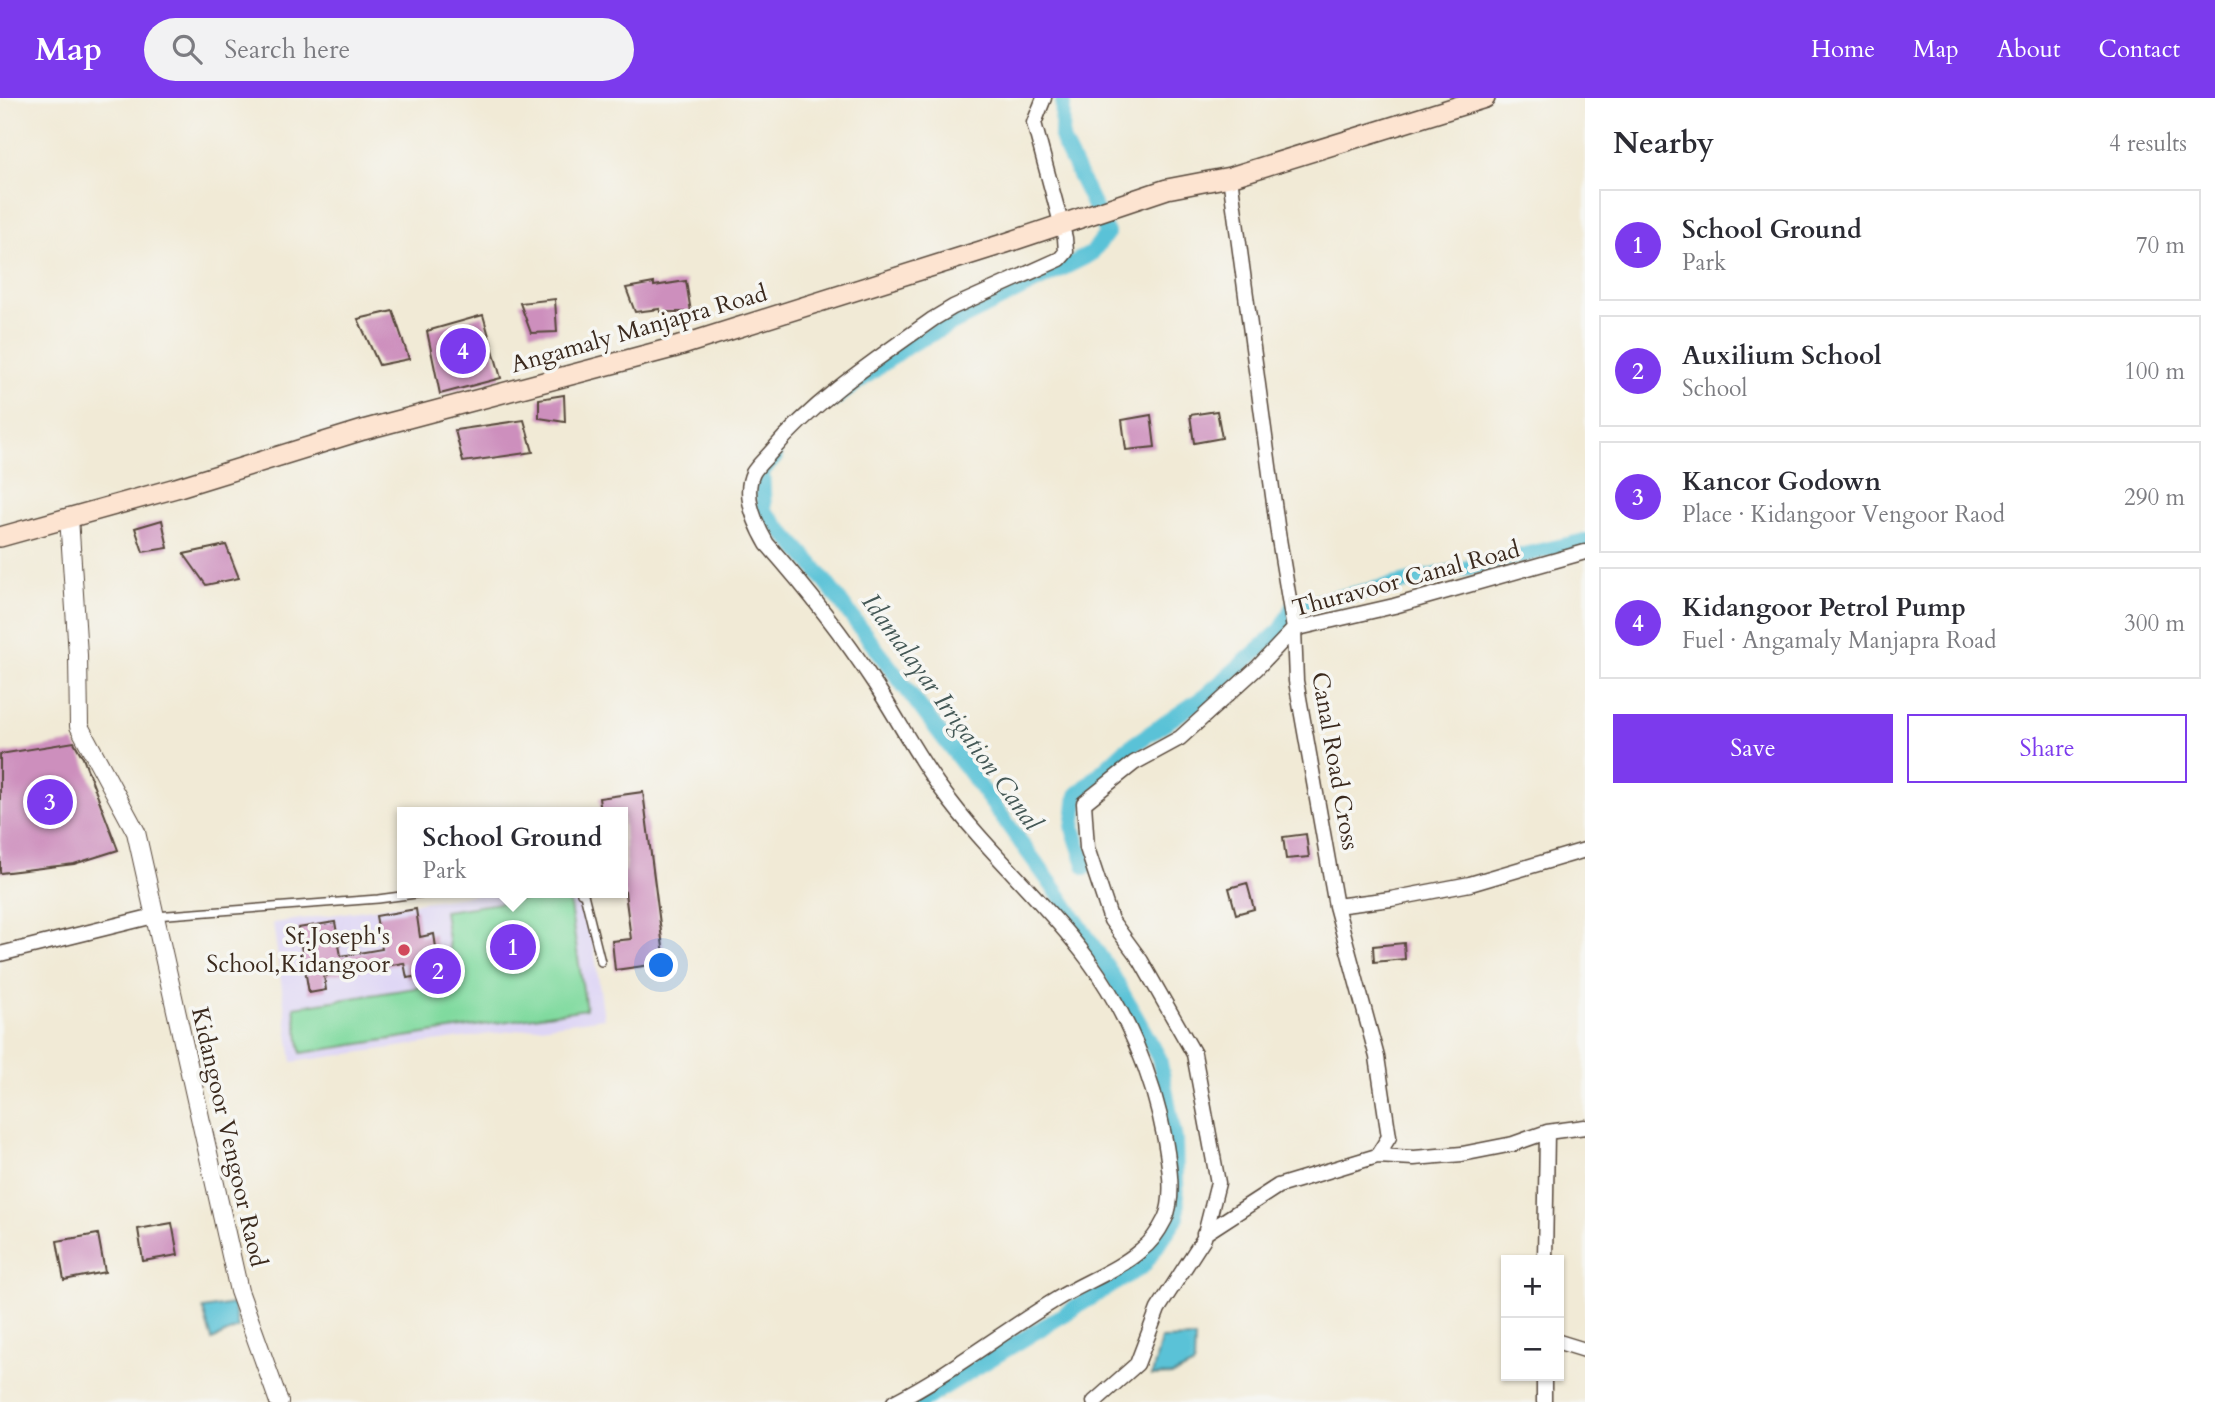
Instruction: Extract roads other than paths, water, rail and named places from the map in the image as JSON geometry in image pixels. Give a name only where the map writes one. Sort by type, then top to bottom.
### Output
[{"type":"main road","name":"Angamaly Manjapra Road","points":[[0,537],[176,488],[363,430],[676,347],[1167,189],[1230,177],[1485,98]]},
{"type":"street","points":[[894,1402],[1061,1296],[1140,1252],[1154,1238],[1166,1216],[1170,1201],[1166,1149],[1154,1095],[1124,1016],[1087,958],[978,836],[926,770],[859,661],[759,531],[751,508],[753,473],[806,415],[933,318],[1060,259],[1066,251],[1066,222],[1034,122],[1044,98]]},
{"type":"street","name":"Canal Road Cross","points":[[1230,177],[1278,533],[1294,629],[1296,681],[1336,906],[1377,1057],[1389,1137],[1377,1156]]},
{"type":"street","name":"Kidangoor Vengoor Raod","points":[[69,517],[78,655],[79,726],[136,832],[239,1291],[279,1402]]},
{"type":"street","name":"Thuravoor Canal Road","points":[[1094,1402],[1137,1364],[1158,1309],[1205,1234],[1218,1183],[1194,1054],[1142,961],[1111,920],[1087,848],[1084,803],[1134,763],[1180,738],[1257,668],[1294,629],[1394,606],[1585,552]]},
{"type":"street","points":[[1336,906],[1470,884],[1585,850]]},
{"type":"street","points":[[0,954],[155,916]]},
{"type":"street","points":[[1205,1234],[1278,1186],[1377,1156],[1414,1158],[1462,1154],[1513,1144],[1547,1132],[1585,1127]]},
{"type":"street","points":[[1545,1255],[1547,1132]]},
{"type":"street","points":[[1564,1344],[1585,1350]]},
{"type":"street","points":[[1544,1381],[1544,1402]]},
{"type":"lane","points":[[155,916],[397,896]]},
{"type":"lane","points":[[585,898],[601,962]]},
{"type":"water","points":[[233,1304],[238,1328],[212,1340],[203,1309]]},
{"type":"water","points":[[1195,1338],[1194,1365],[1173,1375],[1152,1376],[1161,1339]]},
{"type":"waterway","name":"Idamalayar Irrigation Canal","points":[[833,400],[909,345],[1091,254],[1107,233],[1062,140],[1063,98]]},
{"type":"waterway","name":"Idamalayar Irrigation Canal","points":[[775,457],[762,471],[764,511],[812,564],[976,781],[1057,892],[1111,973],[1159,1058],[1175,1140],[1177,1217],[1143,1266],[920,1402]]},
{"type":"waterway","points":[[1086,867],[1073,828],[1077,795],[1124,751],[1204,697],[1282,629],[1292,608],[1585,541]]},
{"type":"place","name":"Kidangoor Petrol Pump","points":[[463,351]]},
{"type":"place","name":"Kancor Godown","points":[[50,802]]},
{"type":"place","name":"School Ground","points":[[513,947]]},
{"type":"place","name":"St.Joseph's School,Kidangoor","points":[[404,950]]},
{"type":"place","name":"Auxilium School","points":[[438,971]]}]
